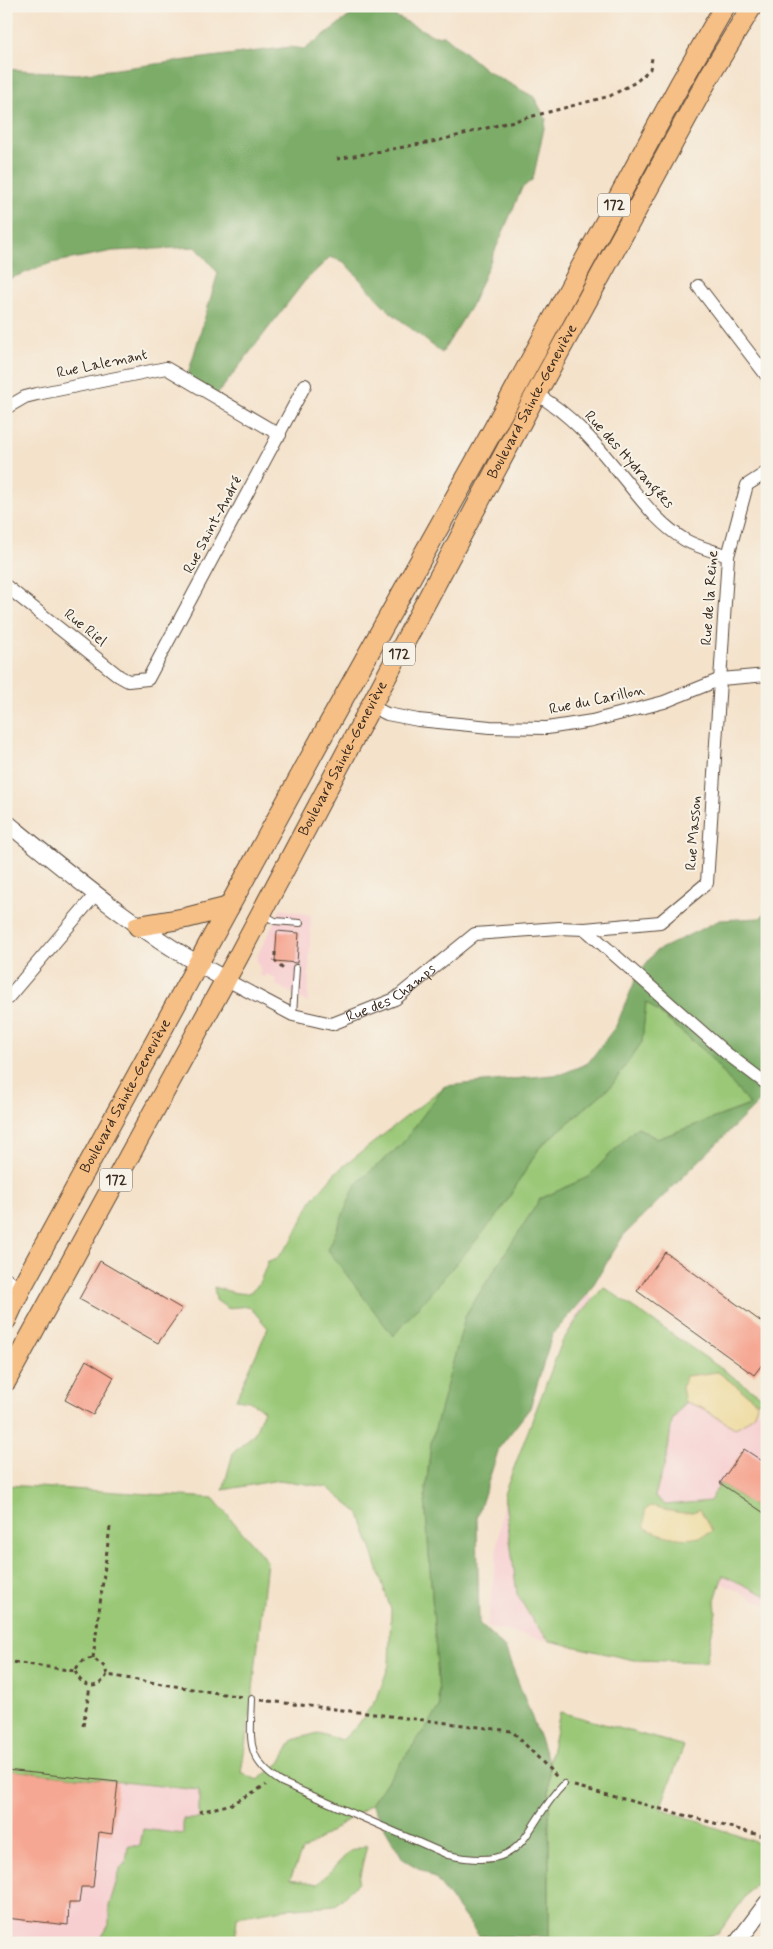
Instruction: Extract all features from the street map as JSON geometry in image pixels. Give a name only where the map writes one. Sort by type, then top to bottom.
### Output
[{"type":"main road","name":"Boulevard Sainte-Geneviève","points":[[6,1320],[13,1284],[198,965],[724,6]]},
{"type":"main road","name":"Boulevard Sainte-Geneviève","points":[[6,1380],[261,914],[536,394],[710,75],[752,6]]},
{"type":"main road","points":[[138,926],[186,918],[229,907]]},
{"type":"street","points":[[698,286],[767,376]]},
{"type":"street","name":"Rue Lalemant","points":[[6,408],[31,396],[166,368],[280,435]]},
{"type":"street","name":"Rue Saint-André","points":[[148,679],[280,435],[305,385]]},
{"type":"street","name":"Rue des Hydrangées","points":[[536,394],[552,403],[571,419],[622,476],[637,497],[671,530],[686,541],[728,556]]},
{"type":"street","name":"Rue de la Reine","points":[[721,678],[728,556],[747,486],[767,472]]},
{"type":"street","name":"Rue Riel","points":[[6,586],[119,676],[128,681],[148,679]]},
{"type":"street","name":"Rue du Carillon","points":[[371,706],[388,714],[426,721],[490,727],[547,728],[592,721],[664,702],[721,678],[767,675]]},
{"type":"street","name":"Rue Masson","points":[[585,929],[660,922],[707,883],[721,678]]},
{"type":"street","name":"Rue des Champs","points":[[6,822],[95,895],[198,965],[293,1015],[332,1024],[395,999],[476,934],[559,928],[585,929]]},
{"type":"street","points":[[6,1000],[95,895]]},
{"type":"street","points":[[585,929],[726,1054],[767,1084]]},
{"type":"street","points":[[737,1943],[767,1903]]},
{"type":"lane","points":[[261,914],[275,921],[300,922]]},
{"type":"lane","points":[[293,1015],[296,968]]},
{"type":"lane","points":[[252,1699],[251,1741],[257,1762],[266,1773],[281,1782],[448,1855],[469,1859],[489,1859],[504,1855],[523,1843],[549,1799],[564,1784]]},
{"type":"path","points":[[336,159],[437,141],[610,96],[625,90],[643,76],[650,69],[652,58]]},
{"type":"path","points":[[276,952],[275,961],[285,971]]},
{"type":"path","points":[[93,1658],[110,1527]]},
{"type":"path","points":[[93,1658],[106,1667],[107,1675],[97,1686],[90,1687],[79,1680],[74,1671],[78,1664],[86,1659],[93,1658]]},
{"type":"path","points":[[6,1661],[74,1671]]},
{"type":"path","points":[[107,1675],[252,1699],[512,1731],[564,1784],[767,1837]]},
{"type":"path","points":[[83,1726],[90,1687]]},
{"type":"path","points":[[199,1812],[232,1804],[264,1786],[281,1782]]},
{"type":"shaded area","points":[[281,909],[311,915],[308,1003],[275,984],[277,980],[266,974],[264,978],[258,973],[261,971],[257,956]]},
{"type":"shaded area","points":[[587,1295],[767,1418],[767,1606],[660,1552],[633,1660],[487,1627],[504,1494],[562,1342]]},
{"type":"shaded area","points":[[6,1755],[241,1773],[241,1867],[235,1943],[6,1943]]},
{"type":"green space","points":[[363,6],[376,6],[434,36],[444,35],[487,71],[534,97],[546,119],[533,179],[522,188],[471,306],[442,353],[388,310],[344,262],[330,257],[304,282],[213,400],[186,381],[218,273],[196,247],[113,251],[51,263],[6,280],[6,69],[77,74],[290,47],[305,49]]},
{"type":"green space","points":[[767,911],[767,1094],[623,1236],[587,1295],[552,1335],[530,1408],[499,1448],[477,1517],[479,1623],[505,1648],[549,1762],[549,1937],[479,1936],[435,1878],[403,1859],[371,1804],[440,1708],[425,1498],[431,1443],[466,1314],[540,1199],[588,1177],[637,1127],[657,1139],[750,1105],[706,1052],[646,1002],[642,1042],[612,1085],[540,1147],[498,1215],[393,1336],[328,1250],[356,1184],[401,1145],[445,1086],[562,1074],[588,1063],[616,1026],[638,974],[656,951],[720,920],[760,918]]},
{"type":"green space","points":[[646,1002],[706,1052],[750,1105],[657,1139],[637,1127],[588,1177],[540,1199],[431,1443],[425,1498],[440,1708],[371,1804],[302,1851],[290,1879],[318,1884],[350,1851],[367,1845],[358,1883],[336,1905],[283,1909],[237,1917],[235,1942],[170,1938],[98,1943],[109,1925],[109,1906],[121,1867],[126,1863],[128,1846],[140,1846],[143,1829],[183,1834],[183,1819],[199,1819],[199,1790],[6,1770],[6,1485],[213,1498],[267,1561],[252,1699],[241,1773],[258,1780],[280,1763],[293,1740],[318,1733],[342,1740],[358,1725],[378,1696],[389,1665],[391,1610],[360,1514],[327,1487],[279,1480],[223,1490],[233,1453],[254,1434],[264,1410],[249,1401],[236,1399],[268,1328],[249,1306],[227,1308],[216,1300],[214,1287],[236,1293],[250,1292],[255,1288],[268,1261],[275,1260],[291,1242],[312,1200],[335,1173],[445,1086],[401,1145],[356,1184],[498,1215],[540,1147],[612,1085],[642,1042]]},
{"type":"green space","points":[[604,1287],[765,1399],[757,1402],[718,1372],[686,1376],[682,1388],[685,1402],[672,1421],[667,1456],[655,1496],[665,1505],[710,1501],[720,1483],[767,1515],[767,1596],[723,1575],[715,1600],[716,1612],[706,1662],[633,1660],[550,1641],[534,1623],[517,1594],[504,1494],[562,1342],[582,1312]]},
{"type":"green space","points":[[560,1712],[684,1746],[660,1808],[767,1846],[767,1867],[718,1934],[674,1943],[549,1943],[549,1762]]},
{"type":"sand","points":[[718,1372],[757,1402],[753,1415],[735,1428],[700,1407],[685,1402],[682,1388],[686,1376]]},
{"type":"sand","points":[[651,1506],[682,1513],[694,1512],[700,1509],[712,1531],[696,1538],[688,1539],[670,1537],[645,1528],[645,1510]]},
{"type":"building","points":[[277,931],[299,933],[297,963],[275,961]]},
{"type":"building","points":[[665,1252],[767,1326],[767,1358],[754,1375],[637,1291]]},
{"type":"building","points":[[100,1261],[182,1309],[158,1343],[79,1299]]},
{"type":"building","points":[[86,1360],[114,1377],[93,1415],[65,1400]]},
{"type":"building","points":[[744,1449],[767,1464],[767,1515],[720,1483]]},
{"type":"building","points":[[6,1770],[118,1782],[112,1834],[99,1832],[93,1887],[81,1887],[79,1903],[69,1903],[68,1925],[6,1918]]}]
